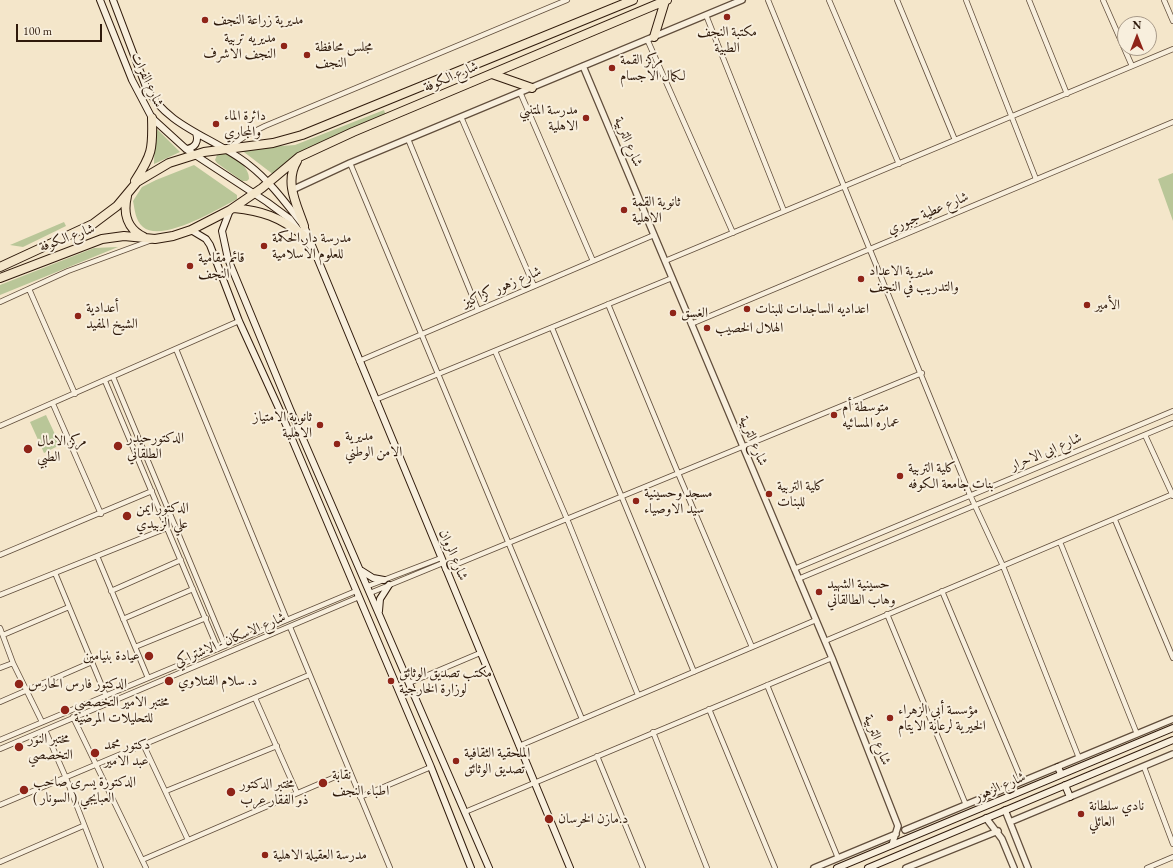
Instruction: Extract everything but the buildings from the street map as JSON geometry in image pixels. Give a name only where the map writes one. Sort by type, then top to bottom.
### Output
[{"type":"highway","name":"شارع الكوفة","points":[[131,188],[158,168],[194,154],[228,148],[273,143],[302,135],[632,0]]},
{"type":"highway","points":[[651,38],[666,0]]},
{"type":"highway","name":"شارع الكوفة","points":[[0,278],[97,240],[124,236],[151,239],[173,236],[191,230],[232,209],[255,194],[299,157],[353,132],[666,0]]},
{"type":"highway","points":[[492,74],[532,88]]},
{"type":"highway","points":[[151,239],[138,234],[128,221],[125,204],[127,195],[149,160],[153,147],[152,118]]},
{"type":"highway","points":[[299,157],[293,167],[291,176],[292,190],[304,226]]},
{"type":"highway","name":"شارع الكوفة","points":[[0,267],[93,224],[111,211],[127,195]]},
{"type":"highway","points":[[232,209],[265,213],[288,224],[303,235]]},
{"type":"main road","name":"شارع الفرات","points":[[100,0],[132,80],[152,118],[194,154],[255,194]]},
{"type":"main road","name":"شارع الفرات","points":[[113,0],[146,86],[153,99],[174,120],[196,133],[228,148],[269,182]]},
{"type":"main road","points":[[186,148],[193,147],[196,144],[196,133]]},
{"type":"main road","name":"شارع الروان","points":[[269,182],[304,226],[570,868]]},
{"type":"main road","name":"شارع الروان","points":[[255,194],[290,219],[314,251]]},
{"type":"main road","points":[[232,209],[222,231],[225,249],[290,409],[489,868]]},
{"type":"main road","points":[[191,230],[206,239],[210,245],[239,321],[281,413],[381,648],[431,767],[471,868]]},
{"type":"main road","points":[[281,413],[285,409],[290,409]]},
{"type":"main road","points":[[359,568],[373,578],[384,580]]},
{"type":"main road","points":[[380,614],[380,599],[389,586]]},
{"type":"main road","points":[[381,648],[392,643]]},
{"type":"main road","name":"شارع الزهور","points":[[837,868],[1173,728]]},
{"type":"main road","points":[[1165,731],[1165,737],[1172,740]]},
{"type":"main road","points":[[1144,740],[1148,744],[1149,750]]},
{"type":"main road","name":"شارع الزهور","points":[[868,868],[1172,740]]},
{"type":"main road","points":[[1058,767],[1061,774]]},
{"type":"main road","points":[[1065,785],[1070,797]]},
{"type":"street","points":[[228,148],[247,135],[265,126],[567,0]]},
{"type":"street","points":[[292,190],[350,163],[742,0]]},
{"type":"street","points":[[768,0],[843,187],[922,373],[970,495],[1003,566],[1079,758]]},
{"type":"street","points":[[829,0],[899,164]]},
{"type":"street","points":[[897,0],[955,140]]},
{"type":"street","points":[[966,0],[1036,179]]},
{"type":"street","points":[[1029,0],[1067,94]]},
{"type":"street","points":[[1103,0],[1132,66]]},
{"type":"street","points":[[1164,0],[1173,21]]},
{"type":"street","points":[[706,15],[784,211]]},
{"type":"street","points":[[651,38],[733,233]]},
{"type":"street","points":[[665,261],[1173,50]]},
{"type":"street","name":"شارع التربية","points":[[583,66],[825,641],[898,826]]},
{"type":"street","points":[[520,92],[593,261]]},
{"type":"street","points":[[461,117],[534,286]]},
{"type":"street","name":"شارع عطية جبوري","points":[[691,324],[1173,122]]},
{"type":"street","points":[[408,139],[478,310]]},
{"type":"street","points":[[350,163],[437,375],[582,719]]},
{"type":"street","name":"شارع زهور كزاكيز","points":[[359,360],[654,235]]},
{"type":"street","points":[[0,302],[68,271],[151,239]]},
{"type":"street","points":[[375,400],[672,278]]},
{"type":"street","points":[[29,289],[76,394]]},
{"type":"street","points":[[608,304],[752,647]]},
{"type":"street","points":[[0,426],[76,394],[239,321]]},
{"type":"street","points":[[552,328],[623,496],[694,672]]},
{"type":"street","points":[[176,349],[287,620]]},
{"type":"street","points":[[495,351],[567,519],[638,695]]},
{"type":"street","points":[[368,586],[508,543],[922,373]]},
{"type":"street","points":[[113,377],[224,646]]},
{"type":"street","points":[[105,381],[218,649]]},
{"type":"street","points":[[53,404],[101,514]]},
{"type":"street","name":"شارع ابی الاحرار","points":[[794,569],[1173,411]]},
{"type":"street","name":"شارع ابی الاحرار","points":[[798,579],[1173,423]]},
{"type":"street","points":[[825,641],[1173,495],[1146,435]]},
{"type":"street","points":[[0,555],[101,514],[152,491]]},
{"type":"street","points":[[1115,520],[1173,658]]},
{"type":"street","points":[[0,595],[167,528]]},
{"type":"street","points":[[1060,542],[1137,734]]},
{"type":"street","points":[[97,556],[148,678]]},
{"type":"street","points":[[111,591],[181,560]]},
{"type":"street","points":[[370,593],[443,563]]},
{"type":"street","points":[[55,573],[106,696]]},
{"type":"street","points":[[123,619],[193,589]]},
{"type":"street","points":[[942,591],[1022,781]]},
{"type":"street","name":"شارع الاسكان - الاشتراكي","points":[[0,740],[251,634],[357,594]]},
{"type":"street","name":"شارع الاسكان - الاشتراكي","points":[[0,749],[290,627],[357,594]]},
{"type":"street","points":[[42,722],[13,663],[1,632],[69,608]]},
{"type":"street","points":[[887,614],[966,805]]},
{"type":"street","points":[[135,647],[206,618]]},
{"type":"street","points":[[519,746],[816,620]]},
{"type":"street","points":[[290,627],[390,868]]},
{"type":"street","points":[[251,634],[255,642]]},
{"type":"street","points":[[409,682],[480,653]]},
{"type":"street","points":[[465,812],[832,658]]},
{"type":"street","points":[[0,702],[92,662]]},
{"type":"street","points":[[0,668],[13,663]]},
{"type":"street","points":[[0,805],[66,778],[95,764],[144,746],[309,675]]},
{"type":"street","points":[[767,685],[838,858]]},
{"type":"street","points":[[255,698],[297,793]]},
{"type":"street","points":[[83,705],[88,707],[86,712]]},
{"type":"street","points":[[709,709],[775,868]]},
{"type":"street","points":[[73,717],[146,868]]},
{"type":"street","points":[[905,830],[1173,719]]},
{"type":"street","points":[[45,730],[66,778],[83,826],[101,868]]},
{"type":"street","points":[[653,732],[707,868]]},
{"type":"street","points":[[144,746],[188,840]]},
{"type":"street","points":[[166,791],[277,746]]},
{"type":"street","points":[[1010,822],[1173,754]]},
{"type":"street","points":[[597,756],[642,868]]},
{"type":"street","points":[[1144,766],[1173,844]]},
{"type":"street","points":[[360,797],[431,767]]},
{"type":"street","points":[[142,860],[349,771]]},
{"type":"street","points":[[1005,810],[1028,868]]},
{"type":"street","points":[[986,818],[998,831],[1014,868]]},
{"type":"street","points":[[0,862],[83,826]]},
{"type":"street","points":[[892,845],[898,826],[905,830],[920,833]]},
{"type":"street","points":[[906,868],[998,831]]},
{"type":"street","points":[[814,868],[896,834]]},
{"type":"street","points":[[1147,868],[1173,857]]},
{"type":"green space","points":[[384,110],[386,116],[274,175],[240,149],[295,145]]},
{"type":"green space","points":[[155,127],[180,152],[154,164]]},
{"type":"green space","points":[[224,152],[241,162],[249,175],[249,179],[247,181],[242,181],[217,163],[215,160],[217,155]]},
{"type":"green space","points":[[194,165],[237,195],[237,199],[190,223],[176,228],[163,231],[152,231],[143,227],[137,218],[133,201],[142,187]]},
{"type":"green space","points":[[1173,173],[1173,221],[1158,179]]},
{"type":"green space","points":[[64,222],[66,226],[23,247],[10,245]]},
{"type":"green space","points":[[118,247],[0,295],[0,285],[94,248]]},
{"type":"green space","points":[[46,415],[60,445],[44,453],[30,422]]},
{"type":"place","name":"مكتبة النجف الطبية","points":[[727,17]]},
{"type":"place","name":"مديرية زراعة النجف","points":[[205,20]]},
{"type":"place","name":"مديريه تربية النجف الاشرف","points":[[284,46]]},
{"type":"place","name":"مجلس محافظة النجف","points":[[307,55]]},
{"type":"place","name":"مركز القمة لكمال الاجسام","points":[[612,68]]},
{"type":"place","name":"مدرسة المتنبي الاهلية","points":[[586,118]]},
{"type":"place","name":"دائرة الماء والمجاري","points":[[216,124]]},
{"type":"place","name":"ثانوية القمة الاهلية","points":[[624,210]]},
{"type":"place","name":"مدرسة دار الحكمة للعلوم الاسلامية","points":[[264,246]]},
{"type":"place","name":"قائم مقامية النجف","points":[[190,266]]},
{"type":"place","name":"مديرية الاعداد والتدريب في النجف","points":[[861,279]]},
{"type":"place","name":"الأمير","points":[[1087,305]]},
{"type":"place","name":"اعداديه الساجدات للبنات","points":[[747,309]]},
{"type":"place","name":"الغسق","points":[[673,313]]},
{"type":"place","name":"أعدادية الشيخ المفيد","points":[[78,316]]},
{"type":"place","name":"الهلال الخصيب","points":[[707,328]]},
{"type":"place","name":"متوسطة أم عماره المسائيه","points":[[834,415]]},
{"type":"place","name":"ثانوية الامتياز الاهلية","points":[[320,425]]},
{"type":"place","name":"مديرية الامن الوطني","points":[[337,444]]},
{"type":"place","name":"الدكتورحيدر الطلقاني","points":[[118,446]]},
{"type":"place","name":"مركز الامال الطبي","points":[[28,449]]},
{"type":"place","name":"كلية التربية بنات جامعة الكوفه","points":[[900,476]]},
{"type":"place","name":"كلية التربية للبنات","points":[[769,494]]},
{"type":"place","name":"مسجد وحسينية سيد الاوصياء","points":[[636,501]]},
{"type":"place","name":"الدكتور ايمن علي الزبيدي","points":[[127,516]]},
{"type":"place","name":"حسينية الشهيد وهاب الطالقاني","points":[[819,592]]},
{"type":"place","name":"عيادة بنيامين","points":[[149,656]]},
{"type":"place","name":"د. سلام الفتلاوي","points":[[169,681]]},
{"type":"place","name":"مكتب تصديق الوثائق لوزارة الخارجية","points":[[391,681]]},
{"type":"place","name":"الدكتور فارس الحارس","points":[[19,684]]},
{"type":"place","name":"مختبر الامير التخصصي للتحليلات المرضية","points":[[65,710]]},
{"type":"place","name":"مؤسسة أبي الزهراء الخيرية لرعاية الايتام","points":[[890,718]]},
{"type":"place","name":"مختبر النور التخصصي","points":[[19,747]]},
{"type":"place","name":"دكتور محمد عبد الامير","points":[[95,753]]},
{"type":"place","name":"الملحقية الثقافية تصديق الوثائق","points":[[456,761]]},
{"type":"place","name":"نقابة اطباء النجف","points":[[323,783]]},
{"type":"place","name":"الدكتورة يسرى صاحب العبايجي ( السونار )","points":[[24,790]]},
{"type":"place","name":"مختبر الدكتور ذو الفقار عرب","points":[[231,792]]},
{"type":"place","name":"نادي سلطانة العائلي","points":[[1081,814]]},
{"type":"place","name":"د.مازن الخرسان","points":[[549,819]]},
{"type":"place","name":"مدرسة العقيلة الاهلية","points":[[265,855]]}]
